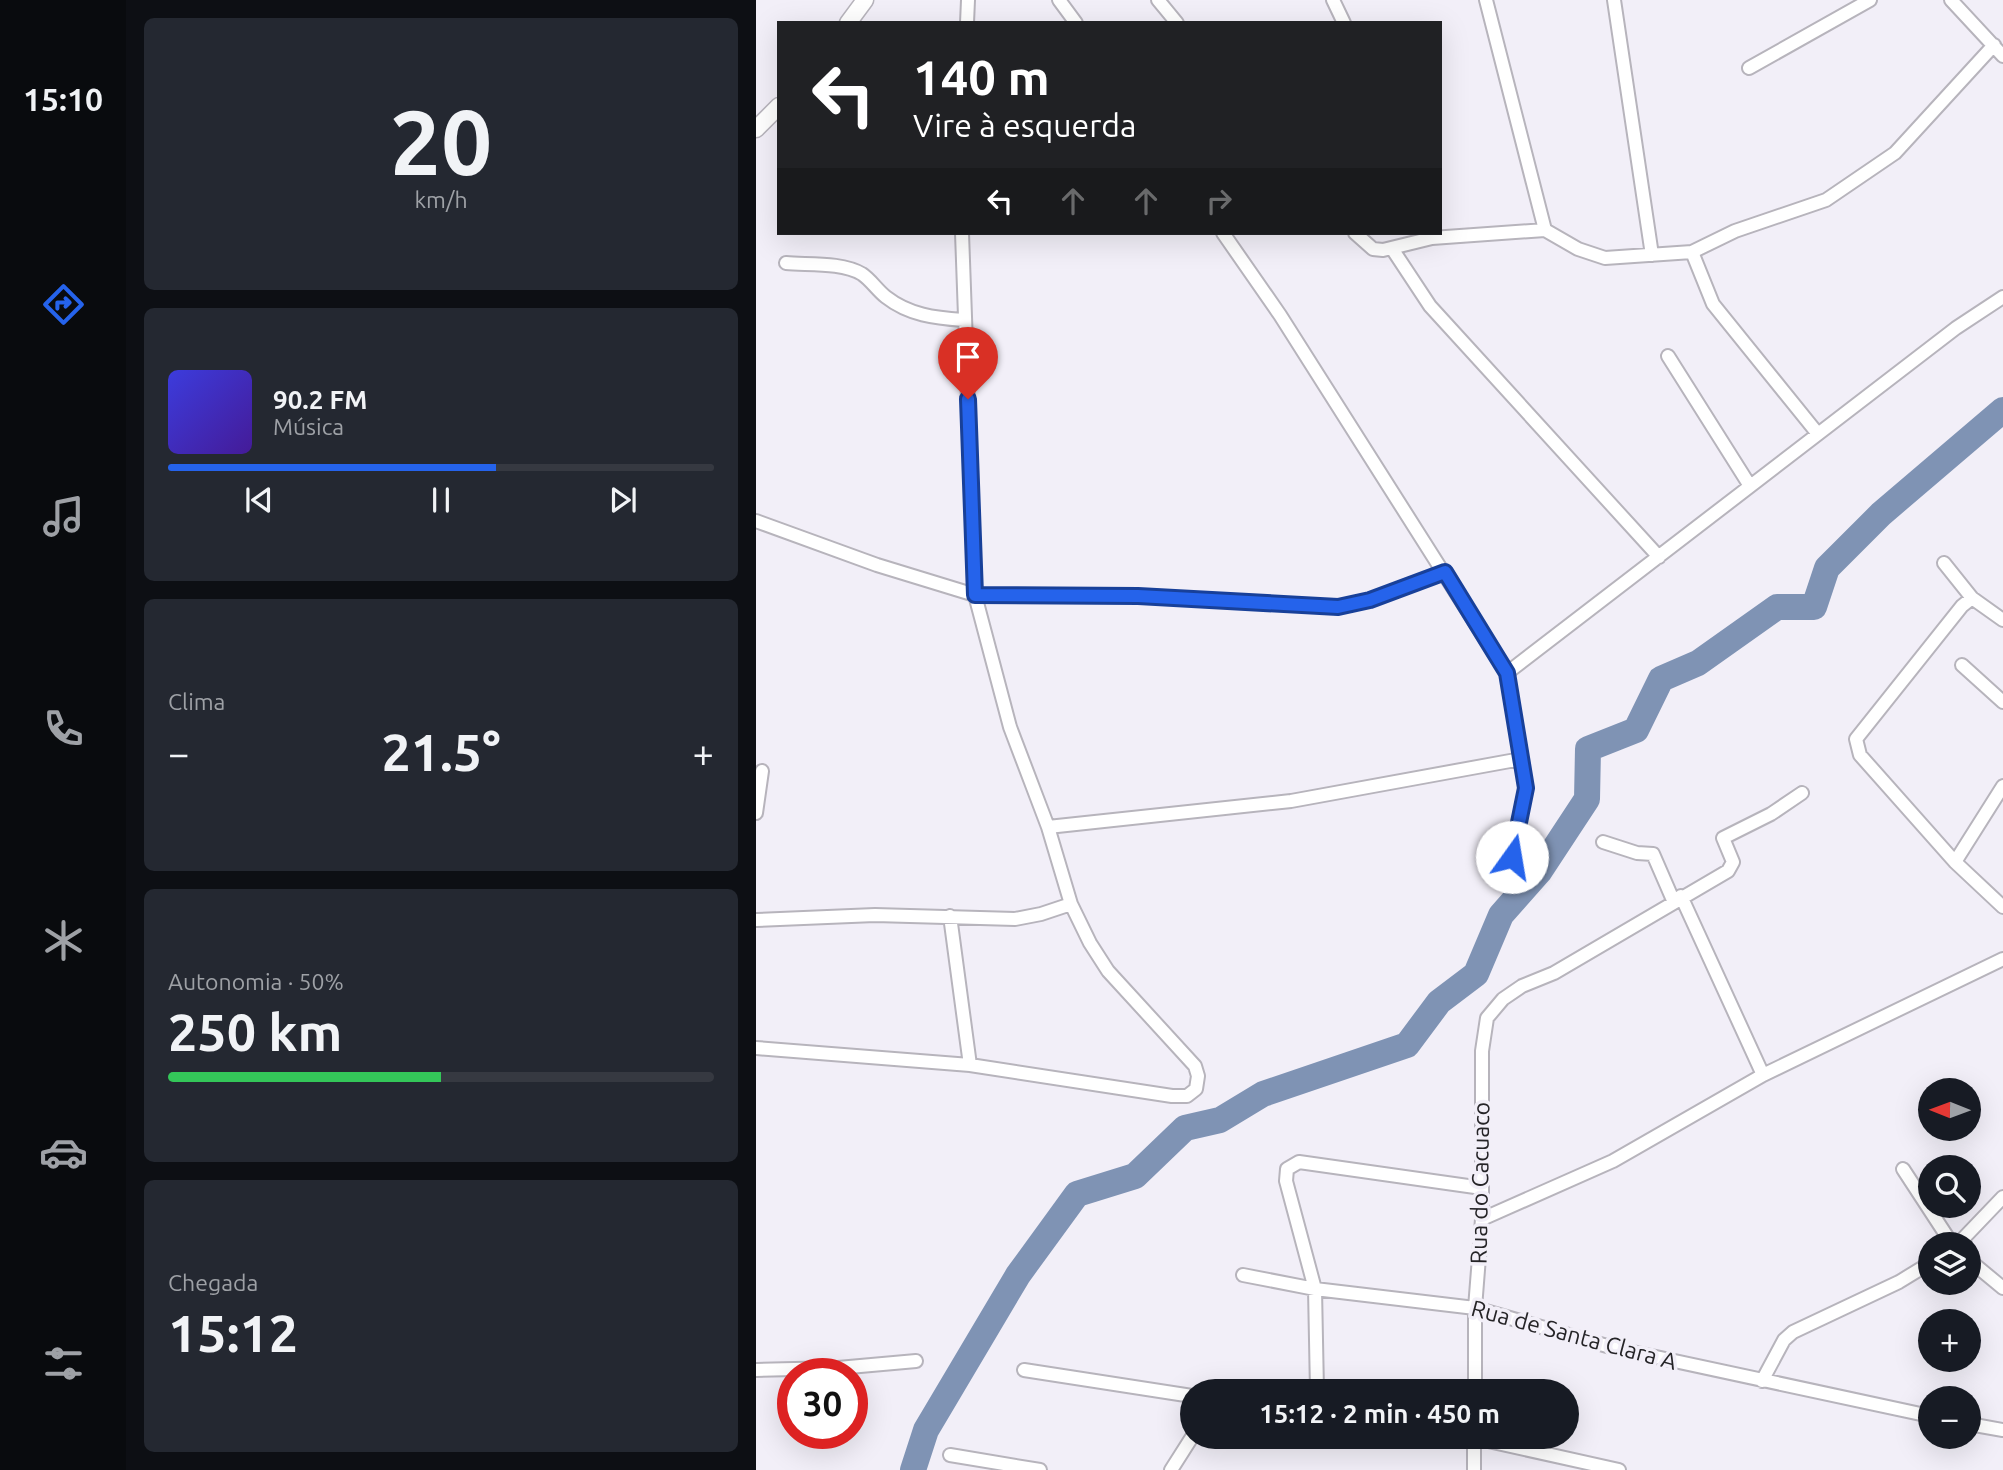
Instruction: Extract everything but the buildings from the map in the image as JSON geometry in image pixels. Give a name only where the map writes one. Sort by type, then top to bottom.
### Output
[{"type":"street","points":[[849,21],[865,0]]},
{"type":"street","points":[[967,21],[968,0]]},
{"type":"street","points":[[1059,0],[1075,21]]},
{"type":"street","points":[[1158,0],[1175,21]]},
{"type":"street","points":[[1333,0],[1343,21]]},
{"type":"street","points":[[1486,0],[1545,230]]},
{"type":"street","points":[[1614,0],[1652,255]]},
{"type":"street","points":[[1749,68],[1870,0]]},
{"type":"street","points":[[1951,0],[2003,56]]},
{"type":"street","points":[[1357,235],[1373,249],[1393,250],[1432,238],[1545,230],[1578,249],[1605,258],[1692,252],[1735,231],[1826,200],[1895,153],[1994,45]]},
{"type":"street","points":[[756,129],[777,108]]},
{"type":"street","points":[[756,1048],[970,1065],[1172,1096],[1187,1096],[1196,1089],[1198,1076],[1195,1066],[1108,971],[1090,943],[1071,904],[1048,827],[1010,727],[975,595],[962,235]]},
{"type":"street","points":[[1224,235],[1280,315],[1507,673],[1526,788],[1506,880]]},
{"type":"street","points":[[1393,250],[1435,312],[1659,557]]},
{"type":"street","points":[[1692,252],[1713,304],[1818,434]]},
{"type":"street","points":[[786,263],[850,269],[863,275],[886,298],[908,309],[933,318],[964,320]]},
{"type":"street","points":[[1507,673],[1956,328],[2003,298]]},
{"type":"street","points":[[1668,356],[1750,486]]},
{"type":"street","points":[[756,521],[877,565],[975,595],[1138,596],[1338,607],[1370,600],[1445,572]]},
{"type":"street","points":[[1944,563],[1972,598],[2003,620]]},
{"type":"street","points":[[1972,598],[1962,606],[1856,739],[1860,755],[1955,862],[2003,907]]},
{"type":"street","points":[[1962,665],[2003,702]]},
{"type":"street","points":[[1048,827],[1291,801],[1521,759]]},
{"type":"street","points":[[756,813],[762,771]]},
{"type":"street","points":[[1955,862],[2003,786]]},
{"type":"street","points":[[1677,898],[1732,867],[1723,838],[1771,814],[1802,793]]},
{"type":"street","points":[[1603,842],[1637,853],[1653,854],[1763,1075]]},
{"type":"street","name":"Rua do Cacuaco","points":[[1475,1379],[1475,1307],[1482,1219],[1482,1051],[1487,1018],[1503,999],[1522,986],[1554,973],[1677,898]]},
{"type":"street","points":[[756,920],[875,915],[1027,918],[1071,904]]},
{"type":"street","points":[[950,916],[970,1065]]},
{"type":"street","points":[[1482,1219],[1613,1161],[1763,1075],[2003,959]]},
{"type":"street","points":[[1317,1379],[1315,1289],[1287,1189],[1287,1169],[1298,1162],[1482,1188]]},
{"type":"street","points":[[1903,1169],[1944,1232]]},
{"type":"street","points":[[1969,1232],[2003,1197]]},
{"type":"street","points":[[1762,1381],[1784,1340],[1793,1332],[1918,1270]]},
{"type":"street","points":[[1981,1270],[2003,1288]]},
{"type":"street","name":"Rua de Santa Clara A","points":[[1242,1275],[1315,1289],[1475,1307],[1614,1348],[1918,1414]]},
{"type":"street","points":[[756,1370],[838,1368],[916,1361]]},
{"type":"street","points":[[1024,1370],[1180,1394]]},
{"type":"street","points":[[1981,1425],[2003,1430]]},
{"type":"street","points":[[1171,1470],[1184,1449]]},
{"type":"street","points":[[1473,1449],[1474,1470]]},
{"type":"street","points":[[1526,1449],[1619,1470]]},
{"type":"street","points":[[950,1455],[1040,1470]]},
{"type":"waterway","points":[[913,1470],[926,1430],[1018,1275],[1077,1194],[1135,1176],[1185,1128],[1220,1120],[1263,1094],[1407,1045],[1439,1002],[1476,974],[1501,915],[1539,872],[1587,799],[1588,749],[1636,730],[1661,679],[1698,663],[1777,607],[1814,607],[1827,568],[1881,514],[2003,410]]},
{"type":"route","points":[[968,399],[975,595],[1138,596],[1338,607],[1370,600],[1445,572],[1507,673],[1526,788],[1512,857]]}]
